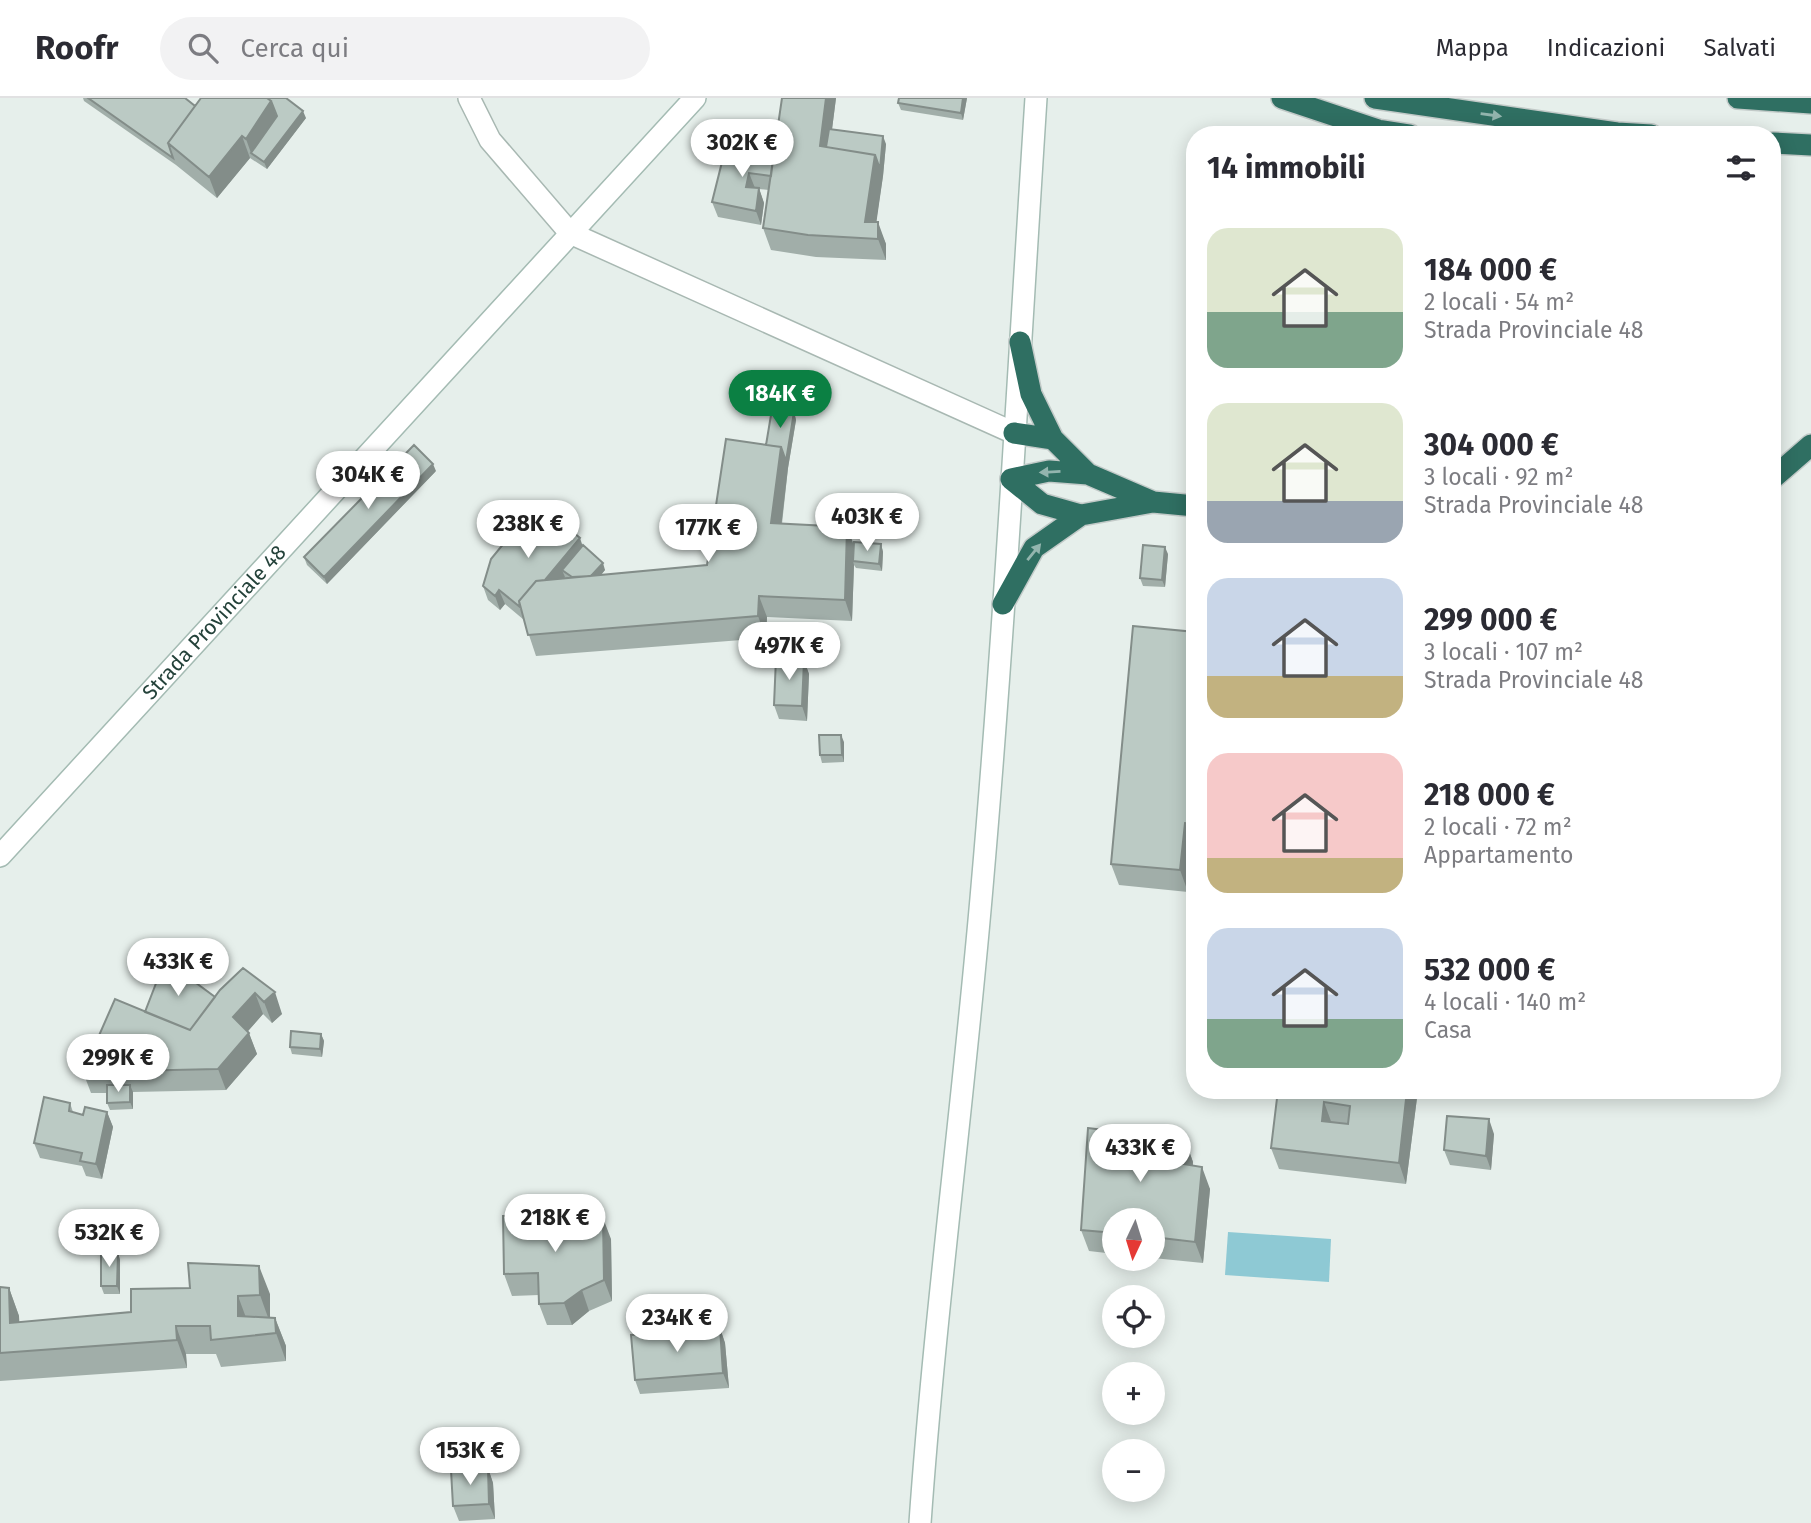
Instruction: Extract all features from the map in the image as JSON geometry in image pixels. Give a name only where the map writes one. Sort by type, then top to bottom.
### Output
[{"type":"highway","points":[[1282,98],[1366,126]]},
{"type":"highway","points":[[1375,98],[1569,126]]},
{"type":"highway","points":[[1738,98],[1811,103]]},
{"type":"highway","points":[[1781,143],[1811,145]]},
{"type":"highway","points":[[1020,342],[1031,394],[1052,439],[1088,474]]},
{"type":"highway","points":[[1014,433],[1052,439]]},
{"type":"highway","points":[[1781,471],[1811,445]]},
{"type":"highway","points":[[1011,479],[1049,471],[1088,474],[1153,502]]},
{"type":"highway","points":[[1011,479],[1042,504],[1081,515]]},
{"type":"highway","points":[[1003,604],[1034,548],[1081,515],[1153,502],[1186,505]]},
{"type":"main road","points":[[469,98],[490,140],[570,233],[1014,433]]},
{"type":"main road","name":"Strada Provinciale 48","points":[[0,856],[695,98]]},
{"type":"main road","points":[[920,1523],[930,1382],[982,888],[1036,98]]},
{"type":"water","points":[[1228,1232],[1331,1239],[1329,1282],[1225,1275]]},
{"type":"building","points":[[88,98],[185,98],[195,106],[168,143],[173,158]]},
{"type":"building","points":[[201,98],[267,98],[271,101],[246,139],[242,136],[209,177],[168,143]]},
{"type":"building","points":[[267,98],[286,98],[303,111],[264,162],[251,153],[277,116]]},
{"type":"building","points":[[782,98],[826,98],[820,146],[875,155],[865,222],[878,222],[878,239],[808,235],[763,228]]},
{"type":"building","points":[[899,98],[963,98],[961,113],[898,103]]},
{"type":"building","points":[[829,129],[883,136],[880,169],[875,155],[826,147]]},
{"type":"building","points":[[750,147],[774,151],[771,176],[749,173],[746,187],[759,188],[756,211],[712,202],[724,154],[748,159]]},
{"type":"building","points":[[772,409],[794,412],[786,461],[781,447],[766,445]]},
{"type":"building","points":[[726,439],[781,447],[771,523],[847,527],[845,600],[759,596],[758,616],[528,635],[519,601],[536,581],[707,565]]},
{"type":"building","points":[[414,445],[433,464],[324,577],[304,557]]},
{"type":"building","points":[[557,519],[580,538],[545,580],[536,581],[519,601],[520,607],[499,590],[495,596],[483,586],[491,559],[514,531],[520,536],[527,523],[542,536]]},
{"type":"building","points":[[854,542],[881,544],[879,564],[853,561]]},
{"type":"building","points":[[583,545],[603,563],[591,576],[572,577],[562,570]]},
{"type":"building","points":[[1143,545],[1165,547],[1162,580],[1140,578]]},
{"type":"building","points":[[1133,626],[1186,631],[1186,823],[1180,870],[1111,864]]},
{"type":"building","points":[[776,658],[804,660],[802,706],[774,705]]},
{"type":"building","points":[[819,735],[841,735],[842,755],[820,755]]},
{"type":"building","points":[[165,960],[215,997],[190,1030],[145,1012]]},
{"type":"building","points":[[243,968],[275,992],[264,1002],[255,993],[233,1017],[249,1033],[218,1069],[83,1072],[115,999],[190,1030],[220,990]]},
{"type":"building","points":[[291,1031],[321,1034],[320,1049],[290,1047]]},
{"type":"building","points":[[107,1085],[130,1085],[130,1102],[107,1103]]},
{"type":"building","points":[[44,1097],[70,1103],[69,1111],[83,1115],[85,1107],[107,1112],[96,1164],[80,1161],[82,1153],[34,1143]]},
{"type":"building","points":[[1277,1099],[1406,1099],[1399,1163],[1271,1148]],"holes":[[[1324,1102],[1350,1106],[1348,1124],[1322,1121]]]},
{"type":"building","points":[[1447,1116],[1489,1119],[1486,1156],[1444,1150]]},
{"type":"building","points":[[1088,1128],[1185,1140],[1183,1164],[1202,1167],[1195,1242],[1166,1239],[1166,1208],[1102,1208],[1102,1232],[1081,1230]]},
{"type":"building","points":[[554,1215],[561,1224],[571,1219],[603,1218],[604,1280],[582,1290],[564,1303],[539,1304],[538,1273],[504,1274],[503,1216]]},
{"type":"building","points":[[101,1253],[118,1253],[117,1286],[101,1286]]},
{"type":"building","points":[[188,1263],[259,1266],[260,1295],[238,1296],[238,1316],[275,1318],[276,1333],[211,1340],[210,1326],[176,1326],[177,1340],[0,1353],[0,1287],[9,1288],[10,1323],[131,1312],[131,1289],[190,1288]]},
{"type":"building","points":[[720,1328],[723,1373],[635,1380],[631,1335]]},
{"type":"building","points":[[488,1468],[489,1504],[453,1506],[451,1470]]}]
